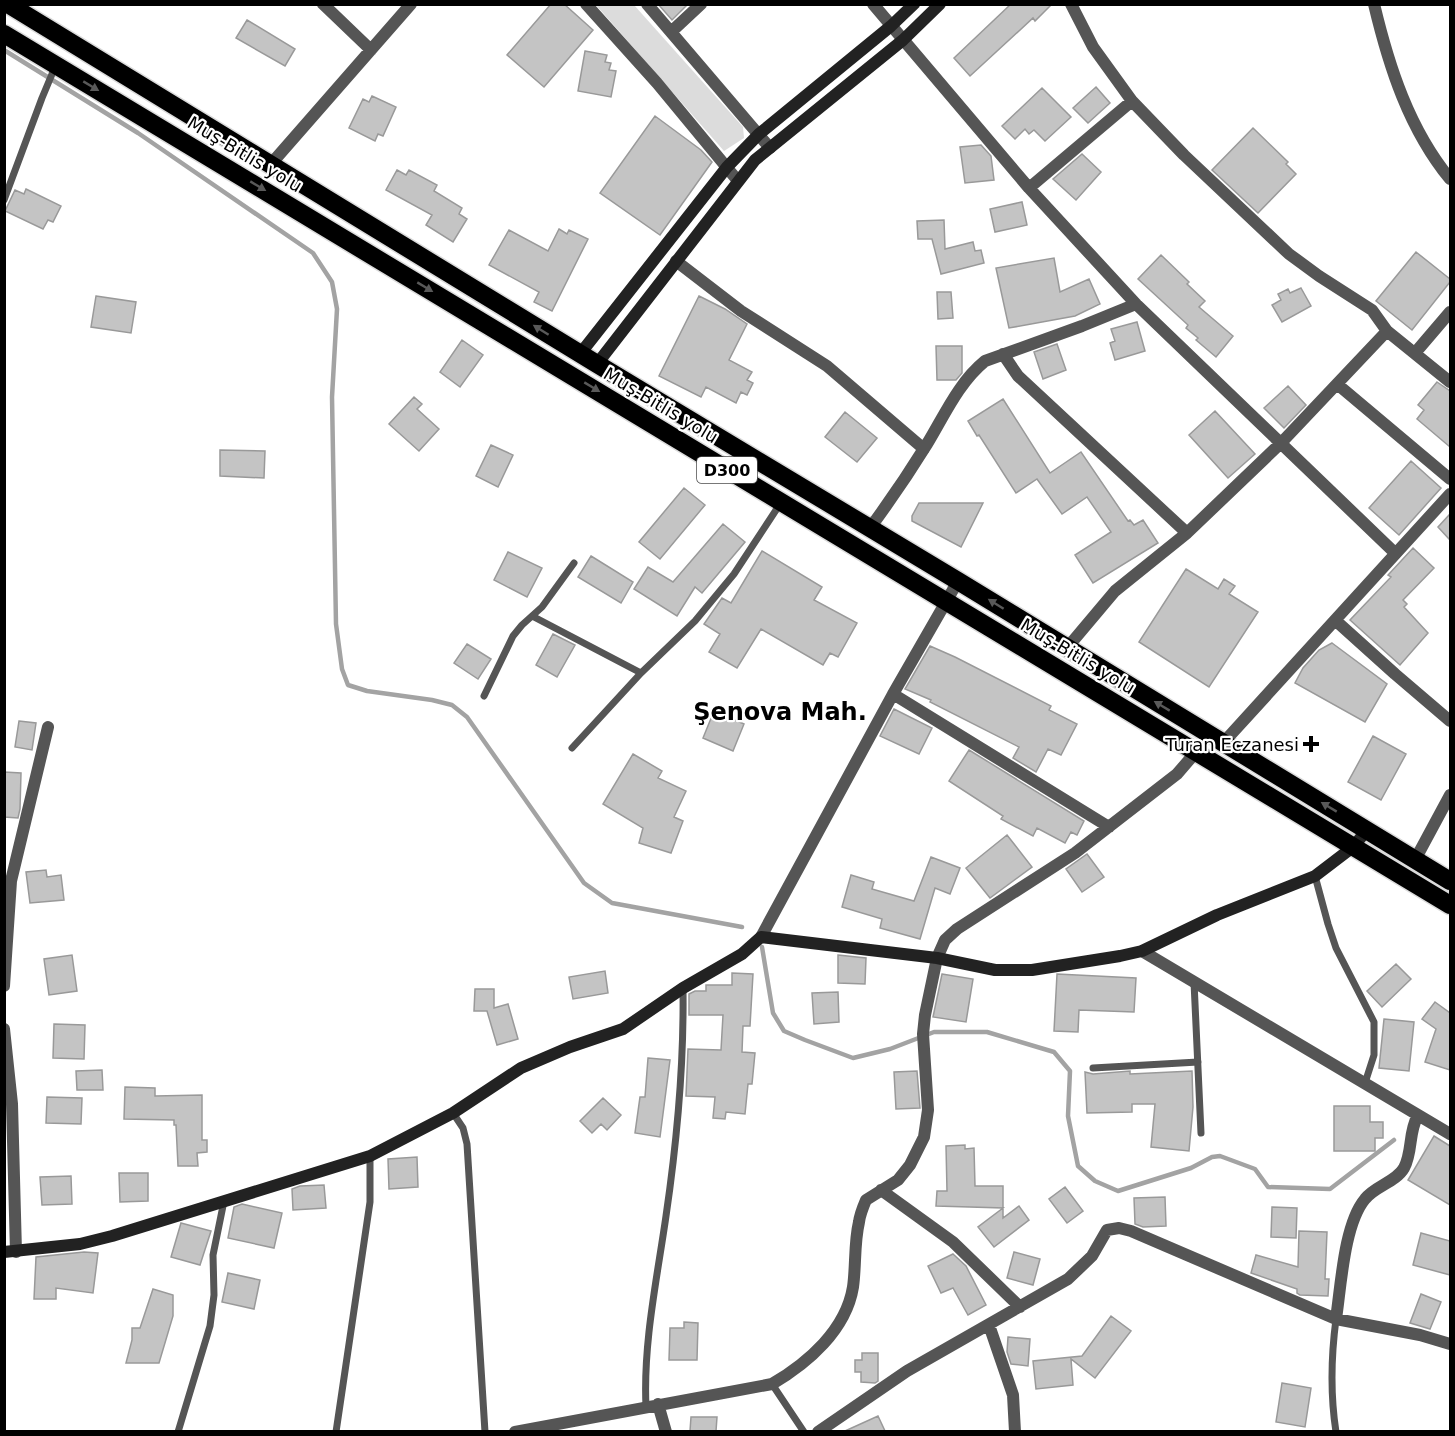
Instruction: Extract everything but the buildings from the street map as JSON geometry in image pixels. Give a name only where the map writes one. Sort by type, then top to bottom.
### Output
[{"type":"highway","name":"Muş-Bitlis yolu","points":[[8,4],[580,354],[1450,881]]},
{"type":"highway","name":"Muş-Bitlis yolu","points":[[4,34],[53,71],[830,531],[1450,905]]},
{"type":"highway","points":[[781,502],[792,481]]},
{"type":"highway","points":[[830,531],[841,511]]},
{"type":"street","points":[[323,4],[371,50]]},
{"type":"street","points":[[271,164],[411,4]]},
{"type":"street","points":[[586,4],[657,82],[738,181]]},
{"type":"street","points":[[647,4],[770,148]]},
{"type":"street","points":[[671,32],[701,4]]},
{"type":"street","points":[[873,4],[1029,188],[1136,304],[1395,553]]},
{"type":"street","points":[[580,354],[727,167],[759,134],[891,26],[914,4]]},
{"type":"street","points":[[597,364],[756,160],[903,40],[940,4]]},
{"type":"street","points":[[1071,4],[1093,47],[1132,101],[1184,155],[1289,254],[1372,310],[1387,331],[1450,382]]},
{"type":"street","points":[[1374,4],[1386,51],[1410,116],[1424,142],[1450,179]]},
{"type":"street","points":[[1029,188],[1132,101]]},
{"type":"street","points":[[676,261],[741,311],[827,366],[924,449]]},
{"type":"street","points":[[870,528],[901,487],[974,370],[985,361],[1136,304]]},
{"type":"street","points":[[1415,353],[1450,312]]},
{"type":"street","points":[[1067,648],[1114,591],[1187,533],[1281,443],[1387,331]]},
{"type":"street","points":[[1003,354],[1018,376],[1187,533]]},
{"type":"street","points":[[1337,384],[1450,479]]},
{"type":"street","points":[[1223,743],[1450,494]]},
{"type":"street","points":[[4,1029],[12,1104],[10,1252],[80,1244],[370,1156],[453,1113],[498,1082],[537,1060],[623,1029],[683,988],[742,954],[761,937],[893,694],[958,581]]},
{"type":"street","points":[[1335,620],[1450,721]]},
{"type":"street","points":[[893,694],[1109,827]]},
{"type":"street","points":[[4,986],[11,881],[48,727]]},
{"type":"street","points":[[515,1431],[772,1384],[807,1360],[839,1323],[848,1307],[858,1223],[866,1200],[898,1180],[910,1165],[924,1137],[928,1110],[923,1034],[937,957],[945,940],[957,929],[1076,853],[1177,774],[1196,752]]},
{"type":"street","points":[[1415,860],[1450,795]]},
{"type":"street","points":[[761,937],[937,957],[995,970],[1051,968],[1142,951],[1216,915],[1315,876],[1353,847],[1367,830]]},
{"type":"street","points":[[1142,951],[1450,1134]]},
{"type":"street","points":[[1336,1319],[1353,1218],[1370,1192],[1401,1173],[1407,1161],[1412,1128],[1418,1115]]},
{"type":"street","points":[[881,1190],[953,1242],[1020,1307]]},
{"type":"street","points":[[818,1431],[907,1371],[1068,1279],[1092,1256],[1107,1230],[1119,1228],[1131,1231],[1336,1319],[1420,1335],[1450,1344]]},
{"type":"street","points":[[989,1325],[1014,1395],[1015,1431]]},
{"type":"street","points":[[652,1406],[666,1431]]},
{"type":"lane","points":[[4,200],[53,71]]},
{"type":"lane","points":[[572,748],[641,673],[695,621],[715,598],[752,549],[781,502]]},
{"type":"lane","points":[[484,696],[513,636],[548,600],[574,562]]},
{"type":"lane","points":[[534,616],[641,673]]},
{"type":"lane","points":[[1315,876],[1336,948],[1374,1022],[1374,1055],[1365,1083]]},
{"type":"lane","points":[[1194,982],[1201,1132]]},
{"type":"lane","points":[[652,1406],[647,1347],[678,1117],[683,1047],[683,988]]},
{"type":"lane","points":[[1093,1068],[1198,1062]]},
{"type":"lane","points":[[453,1113],[463,1128],[467,1144],[485,1431]]},
{"type":"lane","points":[[336,1431],[370,1202],[370,1156]]},
{"type":"lane","points":[[178,1431],[210,1326],[214,1295],[213,1255],[224,1201]]},
{"type":"lane","points":[[1336,1319],[1331,1366],[1336,1431]]},
{"type":"lane","points":[[772,1384],[804,1431]]},
{"type":"shaded area","points":[[596,5],[634,5],[743,127],[744,138],[724,151]]},
{"type":"waterway","points":[[4,50],[138,133],[313,253],[332,282],[337,309],[332,397],[336,624],[342,669],[348,685],[367,691],[452,705],[467,717],[584,883],[612,903],[742,927]]},
{"type":"waterway","points":[[762,947],[773,1013],[784,1031],[853,1058],[890,1049],[934,1032],[987,1032],[1054,1052],[1070,1071],[1068,1116],[1078,1166],[1095,1181],[1118,1191],[1191,1168],[1212,1157],[1220,1156],[1255,1169],[1268,1187],[1330,1189],[1394,1140]]},
{"type":"place","name":"Turan Eczanesi","points":[[1311,744]]},
{"type":"district","name":"Şenova Mah.","points":[[780,712]]}]
